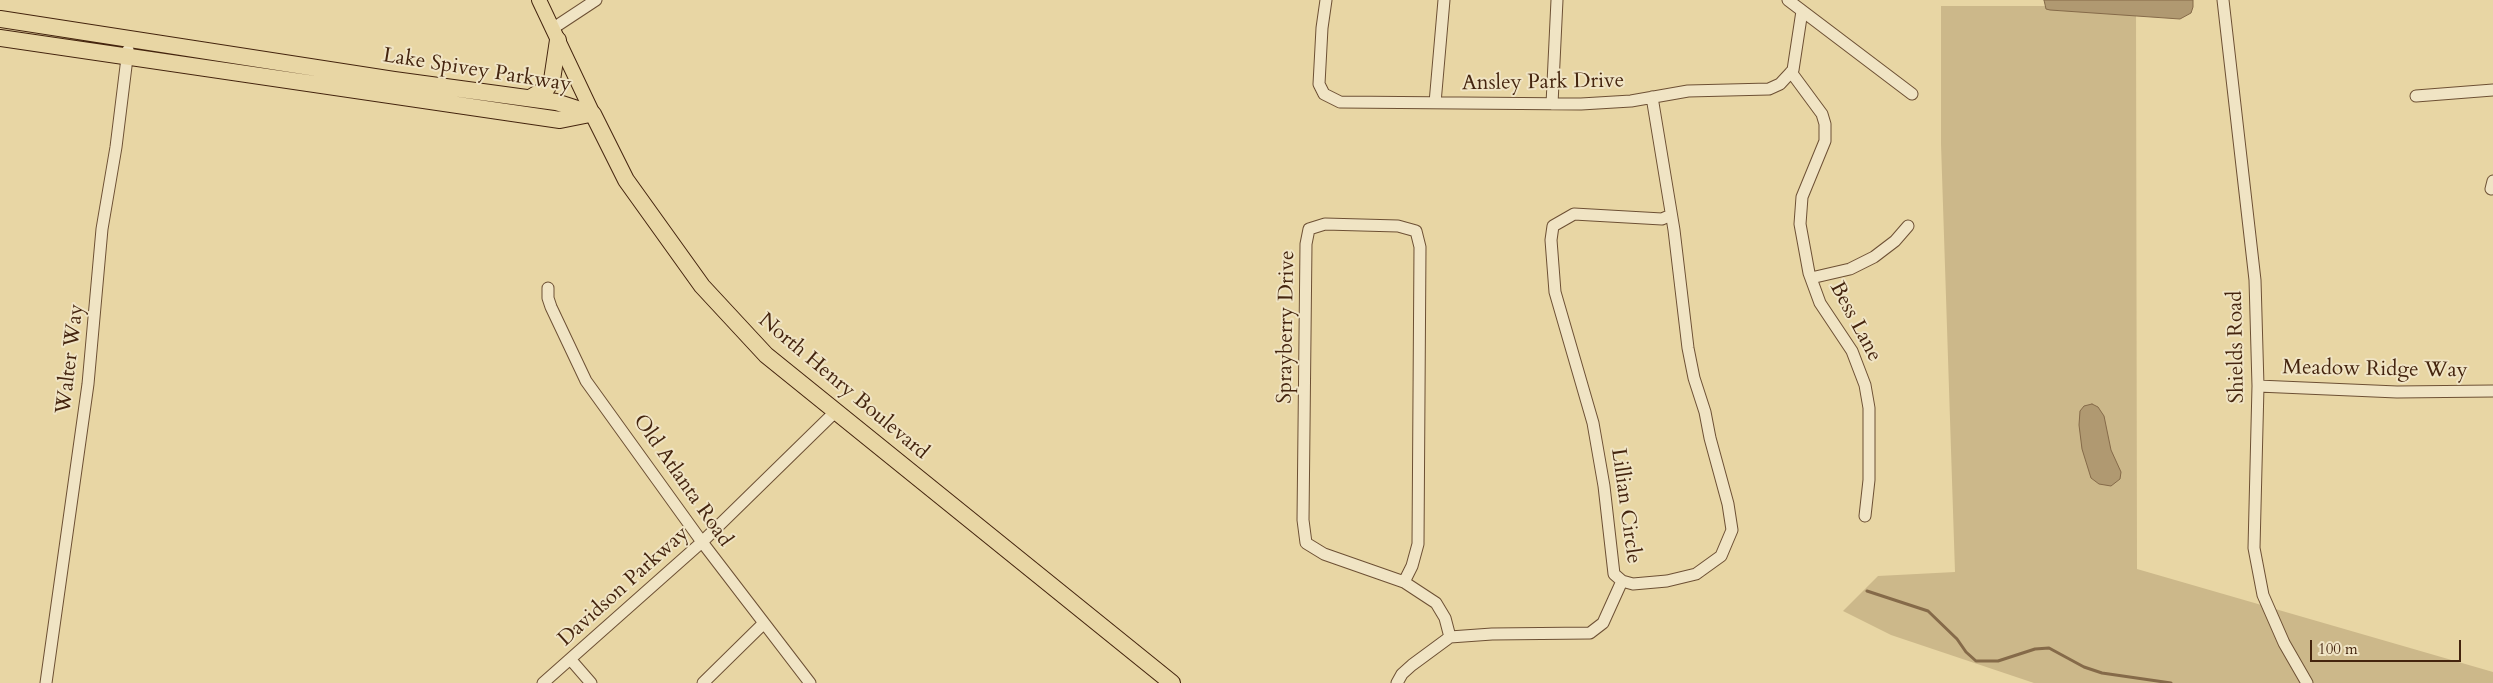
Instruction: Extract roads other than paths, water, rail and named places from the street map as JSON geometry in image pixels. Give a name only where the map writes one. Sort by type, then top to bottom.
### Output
[{"type":"highway","name":"Lake Spivey Parkway","points":[[0,19],[556,102],[592,114]]},
{"type":"highway","points":[[530,98],[547,88],[552,80],[555,35]]},
{"type":"highway","name":"Lake Spivey Parkway","points":[[0,38],[560,120],[592,114]]},
{"type":"highway","name":"North Henry Boulevard","points":[[592,114],[626,180],[702,286],[766,355],[1172,683]]},
{"type":"main road","name":"North Henry Boulevard","points":[[539,0],[592,114]]},
{"type":"street","points":[[555,35],[596,0]]},
{"type":"street","name":"Ansley Park Drive","points":[[1326,0],[1319,64],[1319,84],[1324,94],[1340,102],[1552,104],[1631,101],[1688,91],[1769,89],[1780,84],[1791,72]]},
{"type":"street","points":[[1436,104],[1444,0]]},
{"type":"street","points":[[1552,104],[1557,0]]},
{"type":"street","points":[[1788,0],[1912,94]]},
{"type":"street","name":"Shields Road","points":[[2223,0],[2229,70],[2251,230],[2258,386],[2254,548],[2263,595],[2284,643],[2307,683]]},
{"type":"street","points":[[1791,72],[1802,11]]},
{"type":"street","name":"Walter Way","points":[[46,683],[88,384],[102,229],[116,147],[130,39]]},
{"type":"street","name":"Bess Lane","points":[[1791,72],[1822,114],[1826,124],[1825,141],[1802,197],[1800,207],[1802,237],[1811,278],[1820,303],[1852,351],[1865,385],[1869,408],[1869,454],[1865,516]]},
{"type":"street","points":[[2416,96],[2493,90]]},
{"type":"street","name":"Lillian Circle","points":[[1652,97],[1672,215],[1688,348],[1694,378],[1706,412],[1710,438],[1728,504],[1732,530],[1721,556],[1696,574],[1645,584],[1622,581],[1614,574],[1604,486],[1593,423],[1555,292],[1551,240],[1553,226],[1574,214],[1662,218],[1672,215]]},
{"type":"street","name":"Sprayberry Drive","points":[[1404,582],[1412,566],[1418,544],[1420,247],[1416,231],[1398,226],[1325,224],[1309,230],[1306,244],[1303,520],[1306,543],[1324,554],[1404,582],[1436,602],[1445,618],[1450,637]]},
{"type":"street","points":[[1811,278],[1850,269],[1874,257],[1895,241],[1908,226]]},
{"type":"street","name":"Old Atlanta Road","points":[[548,288],[548,298],[551,307],[586,381],[702,542],[810,683]]},
{"type":"street","name":"Meadow Ridge Way","points":[[2258,386],[2397,392],[2492,391]]},
{"type":"street","name":"Davidson Parkway","points":[[542,683],[571,660],[702,542],[835,412]]},
{"type":"street","points":[[1397,683],[1402,674],[1412,665],[1450,637],[1492,634],[1590,633],[1602,623],[1622,581]]},
{"type":"street","points":[[703,683],[763,624]]},
{"type":"street","points":[[571,660],[591,683]]},
{"type":"waterway","points":[[1867,591],[1928,611],[1957,639],[1966,652],[1976,661],[1998,661],[2035,649],[2049,648],[2084,667],[2102,673],[2171,683]]}]
